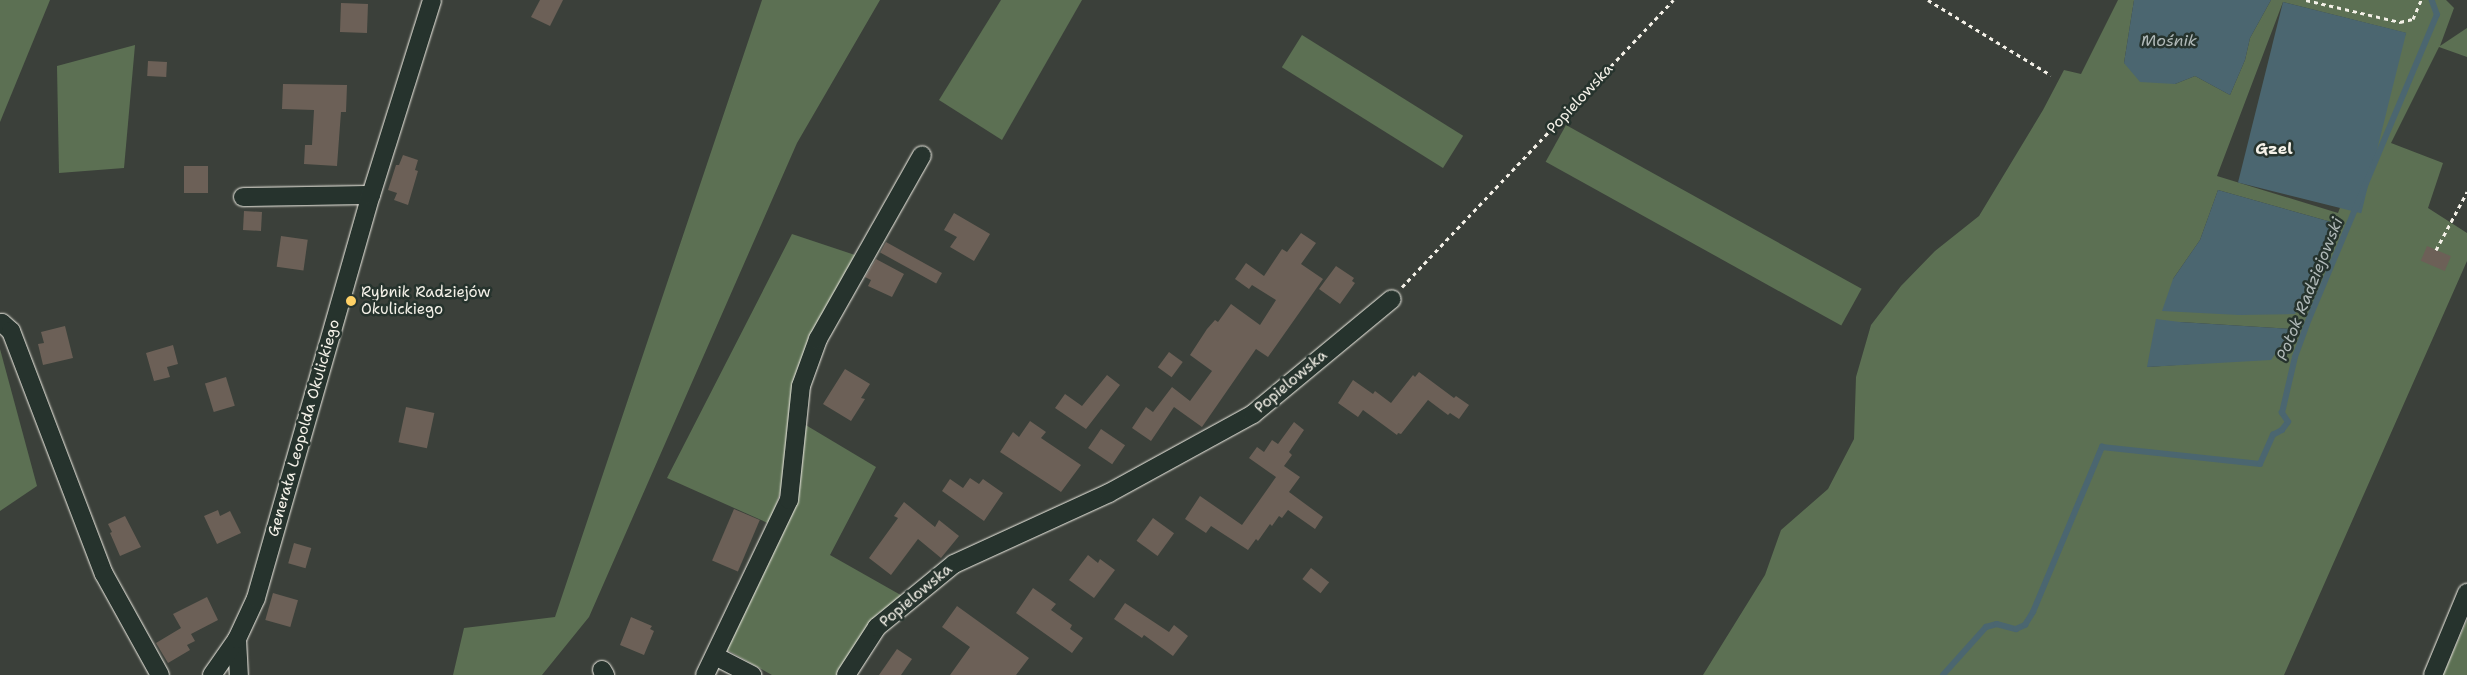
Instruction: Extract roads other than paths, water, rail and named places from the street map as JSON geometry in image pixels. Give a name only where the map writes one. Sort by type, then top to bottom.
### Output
[{"type":"street","name":"Generała Leopolda Okulickiego","points":[[212,675],[238,639],[250,614],[370,195],[432,0]]},
{"type":"street","points":[[705,675],[789,500],[801,386],[818,339],[922,155]]},
{"type":"street","points":[[243,197],[370,195]]},
{"type":"street","name":"Popielowska","points":[[846,675],[877,627],[954,564],[1109,493],[1253,414],[1392,299]]},
{"type":"street","points":[[0,324],[2,323],[11,331],[104,574],[160,675]]},
{"type":"street","points":[[2434,675],[2467,593]]},
{"type":"street","points":[[238,639],[238,675]]},
{"type":"street","points":[[715,656],[752,675]]},
{"type":"water","name":"Mośnik","points":[[2134,0],[2271,0],[2250,38],[2245,60],[2230,95],[2195,76],[2175,84],[2140,82],[2124,63]]},
{"type":"water","points":[[2283,2],[2406,33],[2361,213],[2238,182]]},
{"type":"water","points":[[2218,190],[2335,223],[2295,314],[2239,315],[2162,311],[2173,279],[2200,240]]},
{"type":"water","points":[[2156,319],[2292,329],[2271,360],[2147,367]]},
{"type":"waterway","name":"Potok Radziejowski","points":[[1943,675],[1986,627],[1997,624],[2016,629],[2025,625],[2033,612],[2102,447],[2260,464],[2273,435],[2282,430],[2288,422],[2282,413],[2295,357],[2309,319],[2437,15],[2432,1]]},
{"type":"place","name":"Rybnik Radziejów Okulickiego","points":[[351,301]]},
{"type":"district","name":"Gzel","points":[[2274,149]]}]
